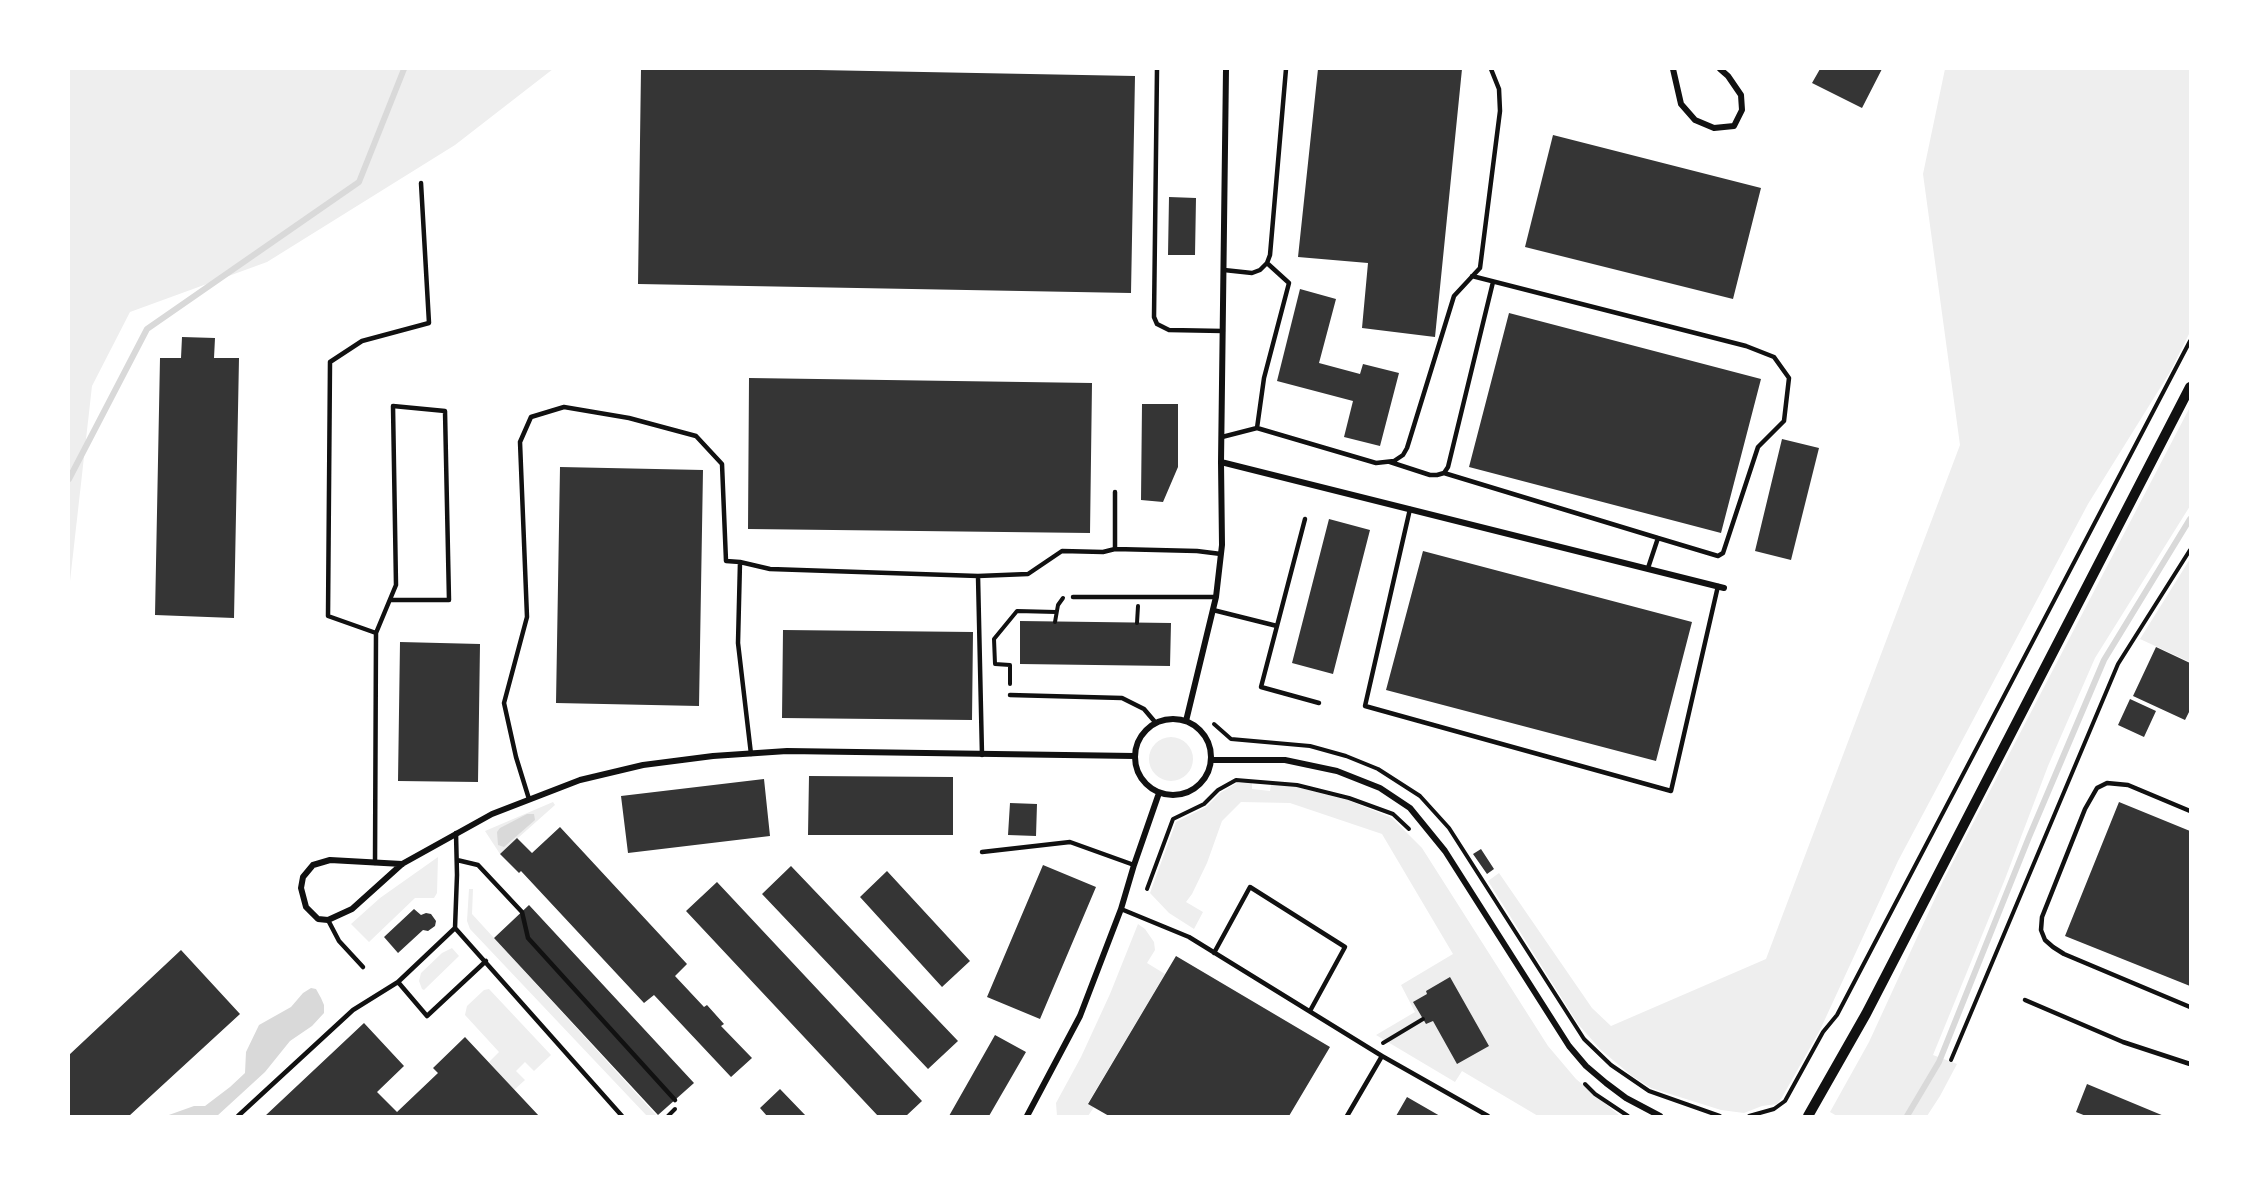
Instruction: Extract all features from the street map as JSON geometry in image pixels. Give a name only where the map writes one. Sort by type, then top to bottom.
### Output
[{"type":"street","points":[[1186,721],[1216,597],[1221,554],[1227,69]]},
{"type":"street","points":[[1673,69],[1681,104],[1695,120],[1714,128],[1734,126],[1742,110],[1741,95],[1728,76],[1720,69]]},
{"type":"street","points":[[1808,1116],[1866,1014],[2190,387]]},
{"type":"street","points":[[1221,462],[1721,587]]},
{"type":"street","points":[[1165,719],[1186,721],[1197,727],[1205,736],[1210,748],[1209,771],[1194,790],[1171,796],[1159,793],[1141,779],[1136,768],[1134,756],[1140,736],[1155,723],[1165,719]]},
{"type":"street","points":[[402,864],[330,860],[313,865],[303,877],[301,888],[306,907],[318,919],[328,920],[351,909],[402,864],[456,833],[529,799],[580,780],[643,765],[713,756],[787,752],[1134,756]]},
{"type":"street","points":[[1211,760],[1284,760],[1338,771],[1380,788],[1410,808],[1445,851],[1569,1046],[1605,1083],[1626,1098],[1660,1116]]},
{"type":"street","points":[[1031,1115],[1080,1016],[1122,909],[1134,865],[1159,793]]},
{"type":"lane","points":[[1157,69],[1154,317],[1157,324],[1168,330],[1223,331]]},
{"type":"lane","points":[[1224,270],[1252,273],[1260,270],[1267,263],[1270,255],[1286,69]]},
{"type":"lane","points":[[1390,462],[1402,455],[1407,448],[1454,296],[1480,268],[1500,111],[1499,89],[1491,69]]},
{"type":"lane","points":[[376,633],[328,616],[330,363],[362,341],[429,323],[421,183]]},
{"type":"lane","points":[[1257,428],[1264,378],[1289,283],[1267,263]]},
{"type":"lane","points":[[1444,472],[1718,556],[1723,553],[1758,447],[1784,421],[1789,378],[1774,357],[1746,346],[1472,276]]},
{"type":"lane","points":[[1221,437],[1257,428],[1376,463],[1390,462],[1430,475],[1444,472],[1448,467],[1493,282]]},
{"type":"lane","points":[[375,863],[376,633],[396,585],[393,406],[446,411],[449,600],[390,600]]},
{"type":"lane","points":[[529,799],[516,757],[504,703],[527,617],[520,442],[531,417],[564,407],[629,418],[696,436],[722,464],[726,561],[770,569],[978,576],[1028,574],[1062,551],[1103,552],[1115,549],[1197,551],[1221,554]]},
{"type":"lane","points":[[1115,492],[1115,549]]},
{"type":"lane","points":[[1410,509],[1365,706],[1671,791],[1721,587]]},
{"type":"lane","points":[[1305,519],[1261,687],[1319,703]]},
{"type":"lane","points":[[1648,568],[1658,538]]},
{"type":"lane","points":[[740,562],[738,643],[751,754]]},
{"type":"lane","points":[[978,576],[982,755]]},
{"type":"lane","points":[[1073,597],[1216,597]]},
{"type":"lane","points":[[1213,610],[1277,626]]},
{"type":"lane","points":[[1010,695],[1122,698],[1144,709],[1155,723]]},
{"type":"lane","points":[[2190,811],[2128,785],[2107,783],[2097,788],[2085,809],[2042,917],[2041,930],[2045,940],[2064,954],[2190,1007]]},
{"type":"lane","points":[[238,1116],[352,1010],[398,982],[455,928],[456,833]]},
{"type":"lane","points":[[982,852],[1070,842],[1134,865]]},
{"type":"lane","points":[[457,860],[478,865],[522,912],[528,938],[675,1100]]},
{"type":"lane","points":[[1214,952],[1250,888],[1345,947],[1310,1011]]},
{"type":"lane","points":[[1122,909],[1189,937],[1382,1056],[1488,1116]]},
{"type":"lane","points":[[328,920],[339,941],[363,967]]},
{"type":"lane","points":[[455,928],[622,1116]]},
{"type":"lane","points":[[398,982],[427,1016],[486,961]]},
{"type":"lane","points":[[2025,1000],[2123,1042],[2190,1064]]},
{"type":"lane","points":[[1347,1116],[1382,1056]]},
{"type":"path","points":[[1749,1116],[1774,1109],[1785,1101],[1823,1032],[1837,1016],[2190,341]]},
{"type":"path","points":[[1952,1060],[2118,664],[2190,550]]},
{"type":"path","points":[[1055,622],[1056,612],[1062,598],[1073,597]]},
{"type":"path","points":[[1010,695],[1010,665],[995,664],[994,639],[1017,611],[1056,612]]},
{"type":"path","points":[[1147,889],[1173,819],[1204,804],[1218,790],[1236,780],[1297,785],[1349,798],[1394,814],[1414,835]]},
{"type":"path","points":[[1372,1050],[1423,1019]]},
{"type":"path","points":[[1582,1081],[1595,1094],[1628,1116]]},
{"type":"shaded area","points":[[69,69],[553,69],[455,145],[267,262],[130,312],[92,386],[69,590]]},
{"type":"shaded area","points":[[1945,69],[2190,69],[2190,332],[2170,372],[2088,504],[1898,861],[1820,1030],[1781,1099],[1777,1104],[1762,1106],[1744,1113],[1721,1110],[1651,1088],[1632,1076],[1601,1050],[1578,1024],[1488,881],[1499,873],[1592,1008],[1611,1026],[1766,959],[1960,445],[1923,174]]},
{"type":"shaded area","points":[[2190,407],[2190,506],[2095,658],[2048,766],[2005,879],[1933,1055],[1957,1064],[1927,1116],[1837,1116],[1830,1112],[1869,1042],[1943,881]]},
{"type":"shaded area","points":[[2190,559],[2190,662],[2140,639]]},
{"type":"shaded area","points":[[1171,737],[1180,738],[1187,743],[1192,750],[1192,768],[1187,775],[1180,780],[1171,781],[1162,780],[1155,775],[1150,768],[1149,759],[1150,750],[1155,743],[1162,738]]},
{"type":"shaded area","points":[[1252,782],[1252,789],[1270,791],[1271,784],[1297,787],[1348,800],[1392,818],[1422,848],[1548,1046],[1576,1079],[1620,1116],[1538,1116],[1462,1071],[1455,1082],[1376,1035],[1415,1012],[1401,985],[1453,954],[1382,834],[1290,803],[1241,802],[1222,821],[1207,863],[1186,902],[1203,912],[1194,929],[1169,913],[1150,893],[1176,822],[1206,807],[1220,793],[1237,783]]},
{"type":"shaded area","points":[[553,802],[555,805],[500,854],[485,831]]},
{"type":"shaded area","points":[[527,814],[534,814],[535,820],[504,847],[498,845],[497,832],[500,828]]},
{"type":"shaded area","points":[[438,857],[437,893],[434,898],[415,898],[369,942],[351,924],[380,898]]},
{"type":"shaded area","points":[[469,889],[473,889],[472,914],[657,1116],[647,1116],[470,929],[467,921]]},
{"type":"shaded area","points":[[1138,924],[1145,929],[1154,942],[1155,950],[1147,963],[1165,974],[1088,1103],[1094,1107],[1088,1116],[1057,1116],[1056,1103],[1081,1057],[1110,994]]},
{"type":"shaded area","points":[[452,948],[459,956],[424,990],[422,989],[419,981],[421,973],[442,953]]},
{"type":"shaded area","points":[[311,988],[316,989],[321,998],[324,1013],[312,1026],[290,1041],[265,1072],[217,1116],[166,1116],[194,1106],[205,1106],[230,1087],[245,1073],[246,1052],[259,1025],[291,1007],[303,993]]},
{"type":"shaded area","points":[[489,989],[551,1055],[534,1071],[525,1062],[516,1071],[525,1080],[514,1090],[489,1062],[499,1052],[465,1015],[467,1006],[484,990]]},
{"type":"building","points":[[641,69],[1135,76],[1131,293],[638,284]]},
{"type":"building","points":[[1318,69],[1462,69],[1435,337],[1362,328],[1368,263],[1298,257]]},
{"type":"building","points":[[1820,69],[1882,69],[1862,108],[1812,83]]},
{"type":"building","points":[[1553,135],[1761,188],[1733,299],[1525,247]]},
{"type":"building","points":[[1169,197],[1196,198],[1195,255],[1168,255]]},
{"type":"building","points":[[1300,289],[1336,299],[1319,363],[1360,374],[1363,364],[1399,373],[1380,446],[1344,437],[1353,401],[1277,381]]},
{"type":"building","points":[[1509,313],[1761,379],[1721,533],[1469,467]]},
{"type":"building","points":[[182,337],[215,338],[214,358],[239,358],[234,618],[155,615],[160,358],[181,358]]},
{"type":"building","points":[[749,378],[1092,383],[1090,533],[748,529]]},
{"type":"building","points":[[1142,404],[1178,404],[1178,467],[1163,502],[1141,500]]},
{"type":"building","points":[[1782,439],[1819,448],[1791,560],[1755,551]]},
{"type":"building","points":[[560,467],[703,470],[699,706],[556,703]]},
{"type":"building","points":[[1329,519],[1370,530],[1333,674],[1292,663]]},
{"type":"building","points":[[1423,551],[1692,622],[1656,761],[1386,690]]},
{"type":"building","points":[[1020,621],[1171,623],[1170,666],[1020,664]]},
{"type":"building","points":[[783,630],[973,632],[972,720],[782,718]]},
{"type":"building","points":[[400,642],[480,644],[478,782],[398,781]]},
{"type":"building","points":[[2156,647],[2190,663],[2190,710],[2185,720],[2133,696]]},
{"type":"building","points":[[2130,699],[2156,711],[2144,737],[2118,725]]},
{"type":"building","points":[[809,776],[953,777],[953,835],[808,835]]},
{"type":"building","points":[[764,779],[770,836],[628,853],[621,796]]},
{"type":"building","points":[[2119,802],[2190,831],[2190,986],[2065,936]]},
{"type":"building","points":[[1010,803],[1037,804],[1036,836],[1008,835]]},
{"type":"building","points":[[560,827],[687,964],[675,976],[704,1007],[707,1005],[724,1024],[721,1026],[752,1058],[731,1077],[654,995],[644,1003],[521,871],[519,873],[500,854],[517,838],[532,853]]},
{"type":"building","points":[[1481,849],[1494,869],[1487,874],[1473,854]]},
{"type":"building","points":[[1043,865],[1096,887],[1040,1019],[987,997]]},
{"type":"building","points":[[791,866],[958,1041],[928,1069],[762,894]]},
{"type":"building","points":[[887,871],[970,961],[942,987],[860,897]]},
{"type":"building","points":[[717,882],[922,1101],[906,1116],[878,1116],[686,911]]},
{"type":"building","points":[[529,905],[694,1083],[658,1115],[494,938]]},
{"type":"building","points":[[414,909],[421,915],[431,914],[436,921],[435,926],[428,931],[423,930],[398,953],[384,937]]},
{"type":"building","points":[[181,950],[240,1014],[129,1116],[69,1116],[69,1055]]},
{"type":"building","points":[[1176,956],[1330,1047],[1289,1116],[1109,1116],[1088,1104]]},
{"type":"building","points":[[1450,977],[1489,1046],[1457,1064],[1433,1021],[1426,1024],[1413,1002],[1427,994],[1426,991]]},
{"type":"building","points":[[364,1023],[404,1066],[377,1092],[397,1112],[438,1073],[433,1068],[465,1037],[539,1116],[265,1116]]},
{"type":"building","points":[[995,1035],[1026,1052],[989,1116],[949,1116]]},
{"type":"building","points":[[2087,1084],[2164,1116],[2086,1116],[2076,1112]]},
{"type":"building","points":[[780,1089],[806,1116],[767,1116],[760,1108]]},
{"type":"building","points":[[1407,1097],[1440,1116],[1396,1116]]},
{"type":"waterway","points":[[69,479],[147,329],[359,182],[404,69]]},
{"type":"waterway","points":[[1907,1116],[1939,1062],[2029,837],[2104,660],[2190,519]]}]
